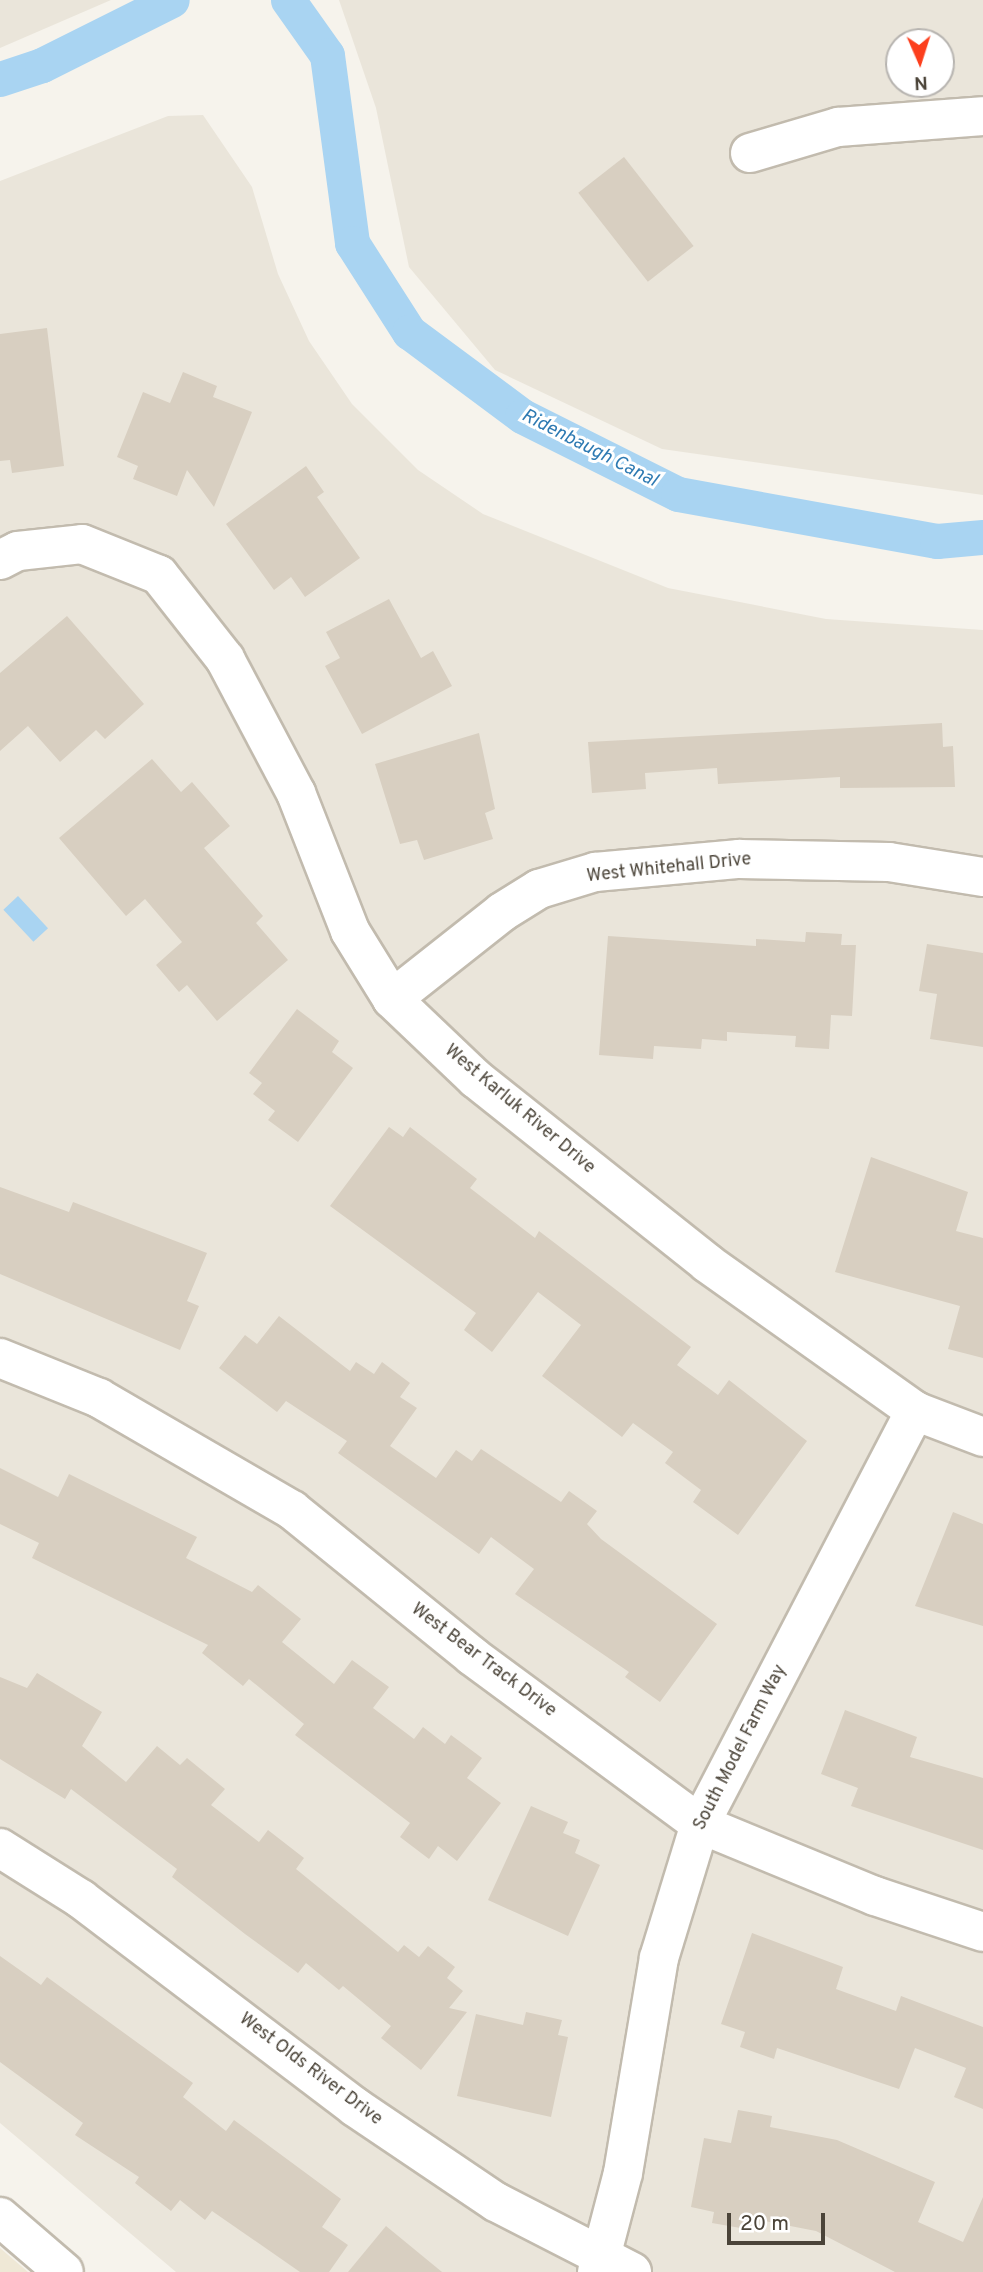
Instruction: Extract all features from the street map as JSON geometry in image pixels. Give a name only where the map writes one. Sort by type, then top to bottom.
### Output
[{"type":"street","points":[[750,153],[838,127],[983,116]]},
{"type":"street","name":"West Karluk River Drive","points":[[0,560],[18,551],[82,544],[159,575],[226,659],[296,793],[350,931],[392,999],[476,1079],[707,1264],[915,1411],[983,1437]]},
{"type":"street","name":"West Whitehall Drive","points":[[392,999],[511,906],[539,889],[595,872],[753,859],[889,862],[983,877]]},
{"type":"street","name":"West Bear Track Drive","points":[[0,1358],[99,1398],[292,1510],[472,1656],[700,1824],[875,1896],[983,1931]]},
{"type":"street","name":"South Model Farm Way","points":[[611,2268],[659,1958],[700,1824],[915,1411]]},
{"type":"street","name":"West Olds River Drive","points":[[0,1848],[81,1899],[355,2107],[496,2202],[611,2268]]},
{"type":"street","points":[[0,2217],[64,2272]]},
{"type":"shaded area","points":[[0,0],[111,0],[0,48]]},
{"type":"shaded area","points":[[339,0],[983,0],[983,495],[662,449],[495,370],[409,267],[376,108]]},
{"type":"shaded area","points":[[203,115],[252,187],[278,274],[309,341],[352,404],[418,470],[483,514],[668,588],[826,619],[983,630],[983,2272],[176,2272],[0,2123],[0,181],[168,116]]},
{"type":"shaded area","points":[[0,2248],[28,2272],[0,2272]]},
{"type":"water","points":[[18,896],[48,928],[33,942],[3,910]]},
{"type":"building","points":[[624,157],[694,246],[648,282],[578,193]]},
{"type":"building","points":[[47,328],[64,466],[12,473],[10,460],[0,461],[0,334]]},
{"type":"building","points":[[183,372],[217,386],[213,397],[252,412],[214,507],[187,470],[177,496],[133,479],[138,466],[117,457],[143,392],[170,403]]},
{"type":"building","points":[[306,466],[324,492],[317,497],[360,558],[305,597],[291,577],[274,590],[226,524]]},
{"type":"building","points":[[389,599],[421,658],[433,651],[452,686],[362,734],[325,666],[340,658],[326,632]]},
{"type":"building","points":[[67,616],[144,704],[105,739],[96,730],[60,762],[28,726],[0,751],[0,673]]},
{"type":"building","points":[[942,723],[943,747],[953,746],[955,787],[840,788],[840,777],[718,784],[717,768],[645,773],[646,789],[592,793],[588,742]]},
{"type":"building","points":[[479,733],[495,809],[485,813],[493,839],[424,860],[417,840],[400,844],[375,764]]},
{"type":"building","points":[[152,759],[181,792],[192,782],[230,826],[204,848],[263,916],[256,923],[288,960],[217,1021],[187,985],[179,992],[156,965],[182,942],[145,899],[126,916],[59,838]]},
{"type":"building","points":[[806,932],[842,934],[841,945],[856,945],[852,1016],[831,1015],[829,1049],[795,1047],[796,1036],[727,1032],[727,1041],[702,1039],[701,1049],[654,1046],[653,1059],[599,1055],[608,936],[756,946],[756,939],[805,942]]},
{"type":"building","points":[[927,944],[983,953],[983,1047],[930,1039],[937,994],[919,991]]},
{"type":"building","points":[[297,1009],[339,1041],[332,1052],[353,1068],[298,1142],[268,1120],[275,1111],[253,1094],[262,1083],[249,1073]]},
{"type":"building","points":[[389,1127],[403,1137],[410,1127],[477,1179],[470,1188],[535,1238],[539,1231],[691,1347],[677,1365],[718,1395],[729,1380],[807,1441],[738,1535],[693,1502],[701,1490],[665,1463],[673,1452],[633,1423],[622,1437],[542,1376],[581,1325],[538,1292],[492,1352],[464,1330],[476,1313],[330,1206]]},
{"type":"building","points":[[871,1157],[968,1192],[956,1231],[983,1238],[983,1358],[948,1349],[960,1306],[835,1272]]},
{"type":"building","points":[[0,1187],[69,1212],[73,1202],[207,1253],[187,1301],[199,1306],[180,1350],[0,1274]]},
{"type":"building","points":[[279,1316],[350,1371],[356,1362],[374,1374],[382,1362],[410,1383],[400,1397],[417,1408],[390,1446],[436,1478],[456,1450],[472,1461],[481,1449],[561,1502],[569,1491],[597,1511],[587,1524],[601,1539],[717,1624],[660,1702],[625,1677],[629,1672],[515,1594],[534,1569],[491,1537],[479,1554],[338,1453],[347,1441],[286,1401],[277,1412],[219,1368],[245,1335],[257,1344]]},
{"type":"building","points":[[0,1468],[58,1497],[69,1474],[197,1537],[186,1558],[252,1592],[258,1585],[301,1619],[282,1642],[334,1684],[352,1660],[389,1687],[373,1708],[414,1739],[423,1727],[445,1744],[451,1735],[482,1758],[467,1778],[501,1803],[457,1861],[438,1846],[429,1859],[400,1837],[410,1823],[295,1735],[304,1724],[249,1679],[243,1686],[202,1653],[208,1645],[32,1558],[39,1543],[0,1524]]},
{"type":"building","points":[[953,1512],[983,1524],[983,1626],[915,1606]]},
{"type":"building","points":[[37,1673],[102,1712],[82,1746],[126,1782],[157,1746],[180,1765],[187,1758],[225,1789],[211,1805],[259,1842],[268,1830],[304,1858],[296,1869],[398,1952],[404,1945],[419,1957],[428,1946],[455,1967],[447,1978],[463,1991],[449,2008],[467,2012],[421,2070],[381,2038],[391,2026],[343,1986],[339,1990],[306,1963],[298,1973],[172,1877],[177,1869],[71,1789],[65,1799],[0,1759],[0,1677],[27,1688]]},
{"type":"building","points":[[845,1710],[917,1737],[910,1757],[983,1778],[983,1850],[851,1806],[858,1788],[821,1774]]},
{"type":"building","points":[[531,1806],[568,1822],[563,1833],[580,1840],[575,1853],[600,1865],[568,1936],[488,1900]]},
{"type":"building","points":[[752,1933],[843,1967],[836,1989],[896,2011],[901,1996],[983,2027],[983,2109],[954,2097],[966,2068],[915,2048],[899,2089],[777,2048],[774,2059],[740,2047],[745,2032],[721,2024]]},
{"type":"building","points":[[0,1956],[41,1985],[47,1977],[193,2083],[183,2097],[226,2131],[234,2120],[341,2199],[322,2227],[348,2245],[329,2272],[300,2272],[212,2211],[205,2220],[180,2200],[171,2211],[135,2183],[139,2177],[75,2135],[83,2123],[0,2062]]},
{"type":"building","points":[[526,2012],[562,2020],[558,2035],[568,2037],[551,2117],[457,2096],[476,2014],[523,2025]]},
{"type":"building","points":[[738,2110],[772,2116],[770,2127],[837,2140],[935,2182],[918,2222],[963,2242],[983,2197],[983,2272],[895,2272],[816,2231],[749,2218],[746,2229],[712,2223],[714,2212],[691,2207],[704,2138],[731,2143]]},
{"type":"building","points":[[386,2226],[442,2272],[348,2272]]},
{"type":"waterway","name":"Ridenbaugh Canal","points":[[0,79],[42,65],[172,0]]},
{"type":"waterway","name":"Ridenbaugh Canal","points":[[288,0],[327,55],[352,243],[409,332],[522,416],[678,494],[937,541],[983,537]]}]
